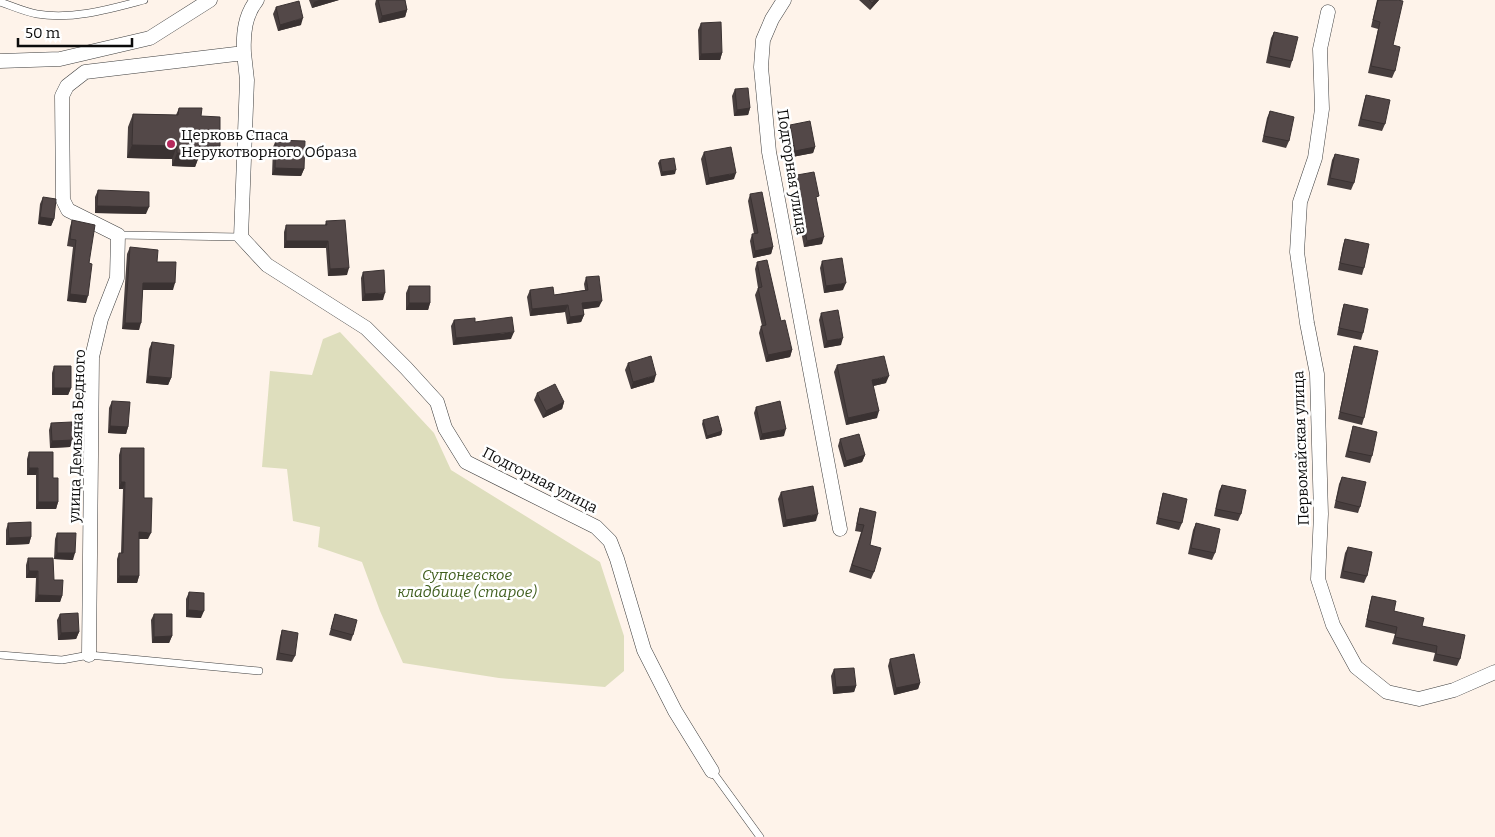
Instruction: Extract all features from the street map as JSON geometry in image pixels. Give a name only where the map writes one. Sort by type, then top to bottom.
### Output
[{"type":"street","points":[[0,61],[60,59],[150,38],[210,0]]},
{"type":"street","points":[[241,237],[247,80],[244,32],[247,18],[257,0]]},
{"type":"street","name":"Подгорная улица","points":[[784,0],[772,19],[763,40],[761,67],[768,142],[840,530]]},
{"type":"street","name":"Первомайская улица","points":[[1328,12],[1320,49],[1322,109],[1316,158],[1300,202],[1297,252],[1307,323],[1317,374],[1321,514],[1318,579],[1333,625],[1356,667],[1386,692],[1419,699],[1454,690],[1495,672]]},
{"type":"street","points":[[118,235],[68,210],[63,200],[62,96],[67,86],[86,72],[97,69],[244,52]]},
{"type":"street","name":"улица Демьяна Бедного","points":[[89,655],[92,357],[101,319],[116,278],[118,235]]},
{"type":"street","name":"Подгорная улица","points":[[241,237],[266,265],[366,328],[437,402],[445,428],[466,462],[596,526],[610,541],[644,650],[674,711],[712,771]]},
{"type":"lane","points":[[0,2],[36,14],[71,16],[144,0]]},
{"type":"lane","points":[[118,235],[241,237]]},
{"type":"lane","points":[[0,655],[62,660],[89,655],[260,671]]},
{"type":"lane","points":[[712,771],[760,837]]},
{"type":"green space","name":"Супоневское кладбище (старое)","points":[[340,332],[434,433],[451,470],[600,562],[624,636],[624,671],[605,687],[499,678],[403,663],[380,611],[362,562],[318,547],[320,527],[293,521],[287,469],[262,467],[270,371],[312,375],[323,339]]},
{"type":"building","points":[[378,0],[405,0],[407,10],[382,16]]},
{"type":"building","points":[[1378,0],[1403,1],[1393,45],[1400,47],[1395,71],[1371,66],[1380,22],[1373,20]]},
{"type":"building","points":[[299,1],[303,18],[280,25],[276,7]]},
{"type":"building","points":[[721,22],[722,53],[701,54],[701,23]]},
{"type":"building","points":[[1274,32],[1298,37],[1292,61],[1269,56]]},
{"type":"building","points":[[748,88],[750,108],[737,110],[735,89]]},
{"type":"building","points":[[1366,95],[1390,100],[1385,124],[1361,119]]},
{"type":"building","points":[[179,108],[202,108],[201,116],[220,117],[220,146],[200,146],[200,154],[177,153],[177,146],[132,145],[133,114],[178,115]]},
{"type":"building","points":[[1270,111],[1294,117],[1289,141],[1264,136]]},
{"type":"building","points":[[810,121],[815,147],[795,151],[790,125]]},
{"type":"building","points":[[276,140],[305,141],[304,169],[275,168]]},
{"type":"building","points":[[731,147],[736,173],[709,178],[704,152]]},
{"type":"building","points":[[1335,154],[1359,159],[1354,183],[1330,178]]},
{"type":"building","points":[[674,158],[676,170],[662,172],[660,160]]},
{"type":"building","points":[[814,172],[819,196],[816,197],[824,237],[807,241],[797,175]]},
{"type":"building","points":[[98,190],[149,192],[149,207],[97,206]]},
{"type":"building","points":[[762,192],[773,247],[755,251],[752,234],[758,233],[750,194]]},
{"type":"building","points":[[43,197],[56,199],[54,219],[40,217]]},
{"type":"building","points":[[72,220],[95,225],[89,263],[92,264],[88,296],[70,294],[76,240],[70,239]]},
{"type":"building","points":[[345,220],[349,268],[330,269],[328,241],[286,241],[286,225],[327,225],[326,221]]},
{"type":"building","points":[[1345,239],[1369,244],[1364,268],[1340,263]]},
{"type":"building","points":[[130,247],[158,250],[157,262],[176,262],[175,283],[143,283],[141,323],[125,323]]},
{"type":"building","points":[[842,258],[846,283],[826,286],[822,261]]},
{"type":"building","points":[[767,260],[781,321],[785,320],[792,350],[768,355],[761,326],[766,325],[758,288],[762,287],[757,262]]},
{"type":"building","points":[[384,270],[385,293],[365,294],[363,272]]},
{"type":"building","points":[[599,276],[602,301],[582,303],[584,315],[570,317],[568,305],[532,309],[530,290],[553,287],[554,295],[588,290],[586,277]]},
{"type":"building","points":[[409,286],[430,286],[430,303],[409,303]]},
{"type":"building","points":[[1344,304],[1368,309],[1363,333],[1339,328]]},
{"type":"building","points":[[838,310],[843,338],[827,341],[821,313]]},
{"type":"building","points":[[512,317],[514,332],[456,338],[454,320],[475,318],[475,322]]},
{"type":"building","points":[[152,342],[174,345],[171,378],[148,376]]},
{"type":"building","points":[[1354,346],[1378,351],[1364,418],[1340,412]]},
{"type":"building","points":[[651,356],[656,375],[633,382],[628,363]]},
{"type":"building","points":[[884,356],[889,376],[872,380],[879,411],[848,418],[837,365]]},
{"type":"building","points":[[54,366],[71,366],[71,388],[54,388]]},
{"type":"building","points":[[555,384],[564,402],[546,411],[537,393]]},
{"type":"building","points":[[112,401],[130,402],[128,427],[110,426]]},
{"type":"building","points":[[780,401],[786,429],[762,434],[756,407]]},
{"type":"building","points":[[718,416],[722,431],[707,436],[703,420]]},
{"type":"building","points":[[72,422],[73,440],[52,441],[51,423]]},
{"type":"building","points":[[1353,426],[1377,432],[1372,456],[1348,451]]},
{"type":"building","points":[[859,434],[865,455],[846,461],[840,439]]},
{"type":"building","points":[[121,448],[144,448],[144,498],[152,498],[151,533],[139,532],[139,576],[119,576],[119,553],[123,553],[125,482],[121,482]]},
{"type":"building","points":[[29,452],[53,452],[53,478],[58,478],[58,502],[38,502],[38,468],[29,468]]},
{"type":"building","points":[[1342,477],[1366,482],[1360,507],[1336,501]]},
{"type":"building","points":[[1222,485],[1246,490],[1241,514],[1216,509]]},
{"type":"building","points":[[813,486],[818,514],[786,520],[781,492]]},
{"type":"building","points":[[1163,493],[1187,499],[1182,523],[1158,518]]},
{"type":"building","points":[[860,508],[876,512],[870,545],[881,548],[874,572],[852,565],[864,525],[857,524]]},
{"type":"building","points":[[31,522],[31,537],[9,538],[8,523]]},
{"type":"building","points":[[1196,523],[1220,529],[1215,553],[1191,548]]},
{"type":"building","points":[[57,533],[76,533],[75,553],[57,553]]},
{"type":"building","points":[[1348,547],[1372,552],[1367,576],[1343,571]]},
{"type":"building","points":[[28,558],[53,558],[54,580],[63,580],[62,596],[38,595],[38,571],[29,571]]},
{"type":"building","points":[[189,592],[204,593],[204,611],[188,610]]},
{"type":"building","points":[[1372,596],[1396,601],[1394,611],[1424,618],[1422,626],[1465,635],[1460,659],[1436,654],[1437,646],[1395,637],[1397,627],[1367,620]]},
{"type":"building","points":[[78,613],[79,632],[61,633],[60,614]]},
{"type":"building","points":[[154,614],[172,614],[172,636],[154,637]]},
{"type":"building","points":[[335,614],[357,620],[353,635],[331,629]]},
{"type":"building","points":[[282,630],[298,633],[295,656],[279,653]]},
{"type":"building","points":[[914,654],[920,683],[896,688],[890,659]]},
{"type":"building","points":[[854,668],[856,686],[836,687],[834,669]]},
{"type":"place","name":"Церковь Спаса Нерукотворного Образа","points":[[171,144]]}]
